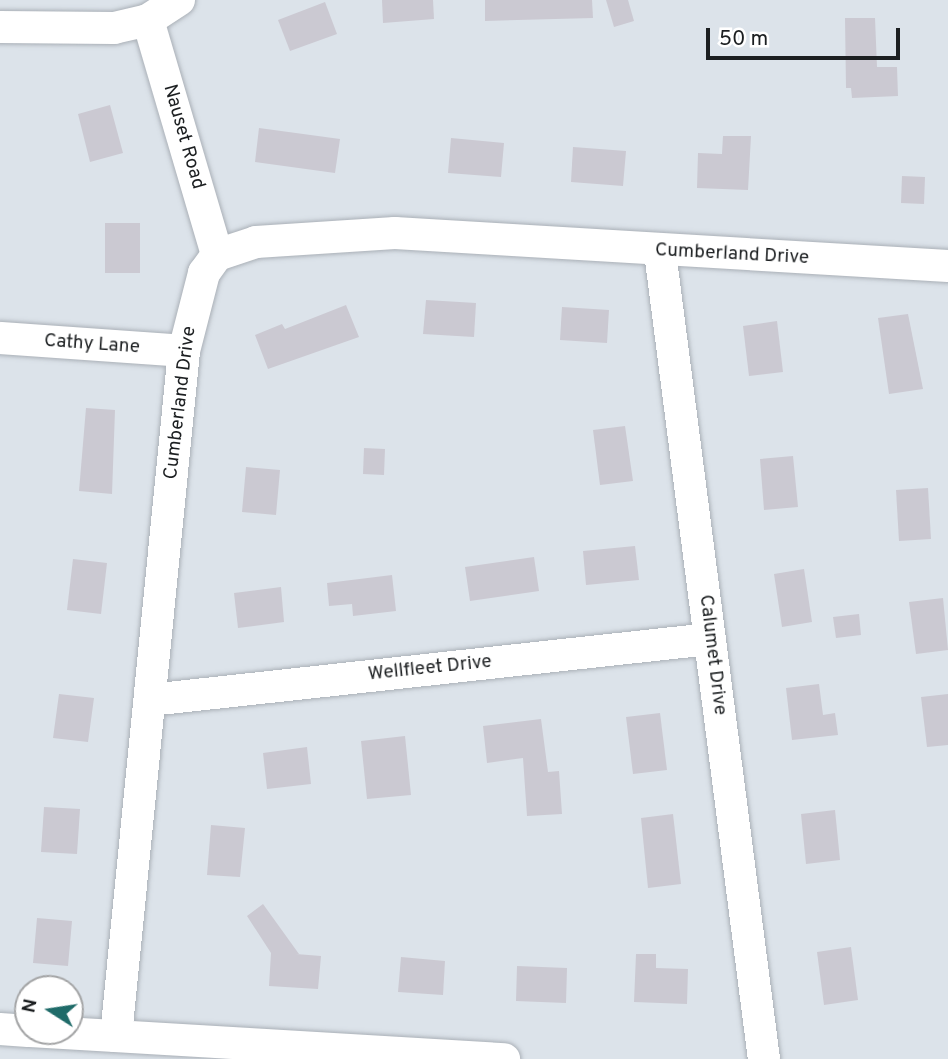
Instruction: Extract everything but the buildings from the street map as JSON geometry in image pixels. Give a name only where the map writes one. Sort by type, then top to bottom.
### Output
[{"type":"street","points":[[0,27],[99,30],[148,20],[179,0]]},
{"type":"street","name":"Nauset Road","points":[[148,20],[217,255]]},
{"type":"street","name":"Cumberland Drive","points":[[117,1036],[184,351],[204,273],[217,255],[257,242],[384,233],[660,252],[948,266]]},
{"type":"street","name":"Calumet Drive","points":[[660,252],[764,1059]]},
{"type":"street","name":"Cathy Lane","points":[[0,338],[184,351]]},
{"type":"street","name":"Wellfleet Drive","points":[[149,700],[710,639]]},
{"type":"street","points":[[84,1034],[505,1059]]}]
